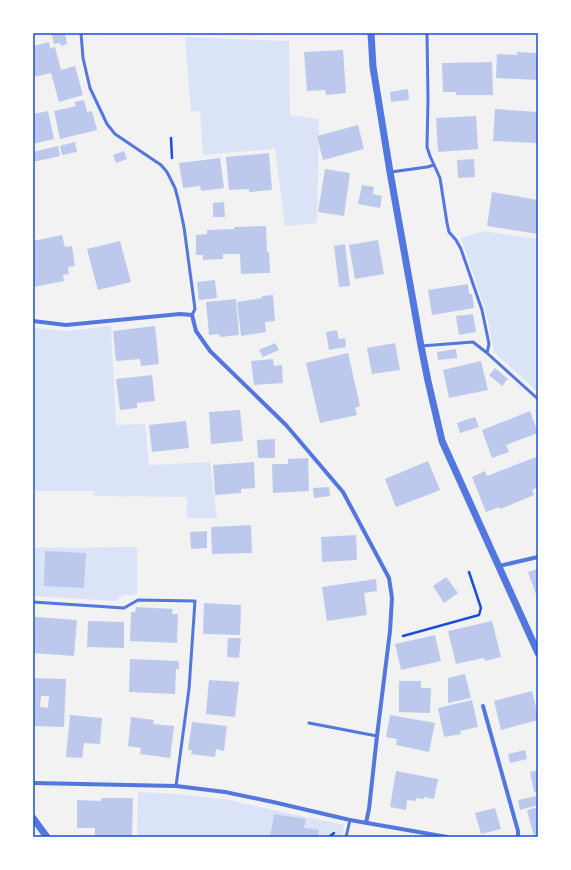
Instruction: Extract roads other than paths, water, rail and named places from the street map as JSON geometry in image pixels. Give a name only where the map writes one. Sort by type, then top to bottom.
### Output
[{"type":"street","points":[[371,33],[374,67],[390,172],[421,346],[442,441],[538,653]]},
{"type":"street","points":[[33,321],[66,325],[180,314],[192,316],[196,331],[210,351],[286,425],[343,492],[389,578],[392,598],[389,640],[366,824]]},
{"type":"street","points":[[499,566],[538,557]]},
{"type":"street","points":[[483,706],[518,831],[518,837]]},
{"type":"street","points":[[33,783],[176,786],[225,792],[366,824],[447,837]]},
{"type":"street","points":[[33,818],[47,837]]},
{"type":"lane","points":[[81,33],[83,58],[90,88],[107,124],[115,134],[161,165],[168,172],[175,188],[181,211],[195,309],[192,316]]},
{"type":"lane","points":[[427,33],[427,147],[440,178],[447,223],[450,232],[461,249],[482,310],[489,344],[487,353]]},
{"type":"lane","points":[[390,172],[434,165]]},
{"type":"lane","points":[[421,346],[473,342],[538,399]]},
{"type":"lane","points":[[33,602],[124,608],[138,600],[195,601],[189,689],[176,786]]},
{"type":"lane","points":[[309,723],[376,736]]},
{"type":"lane","points":[[346,837],[350,820]]}]
